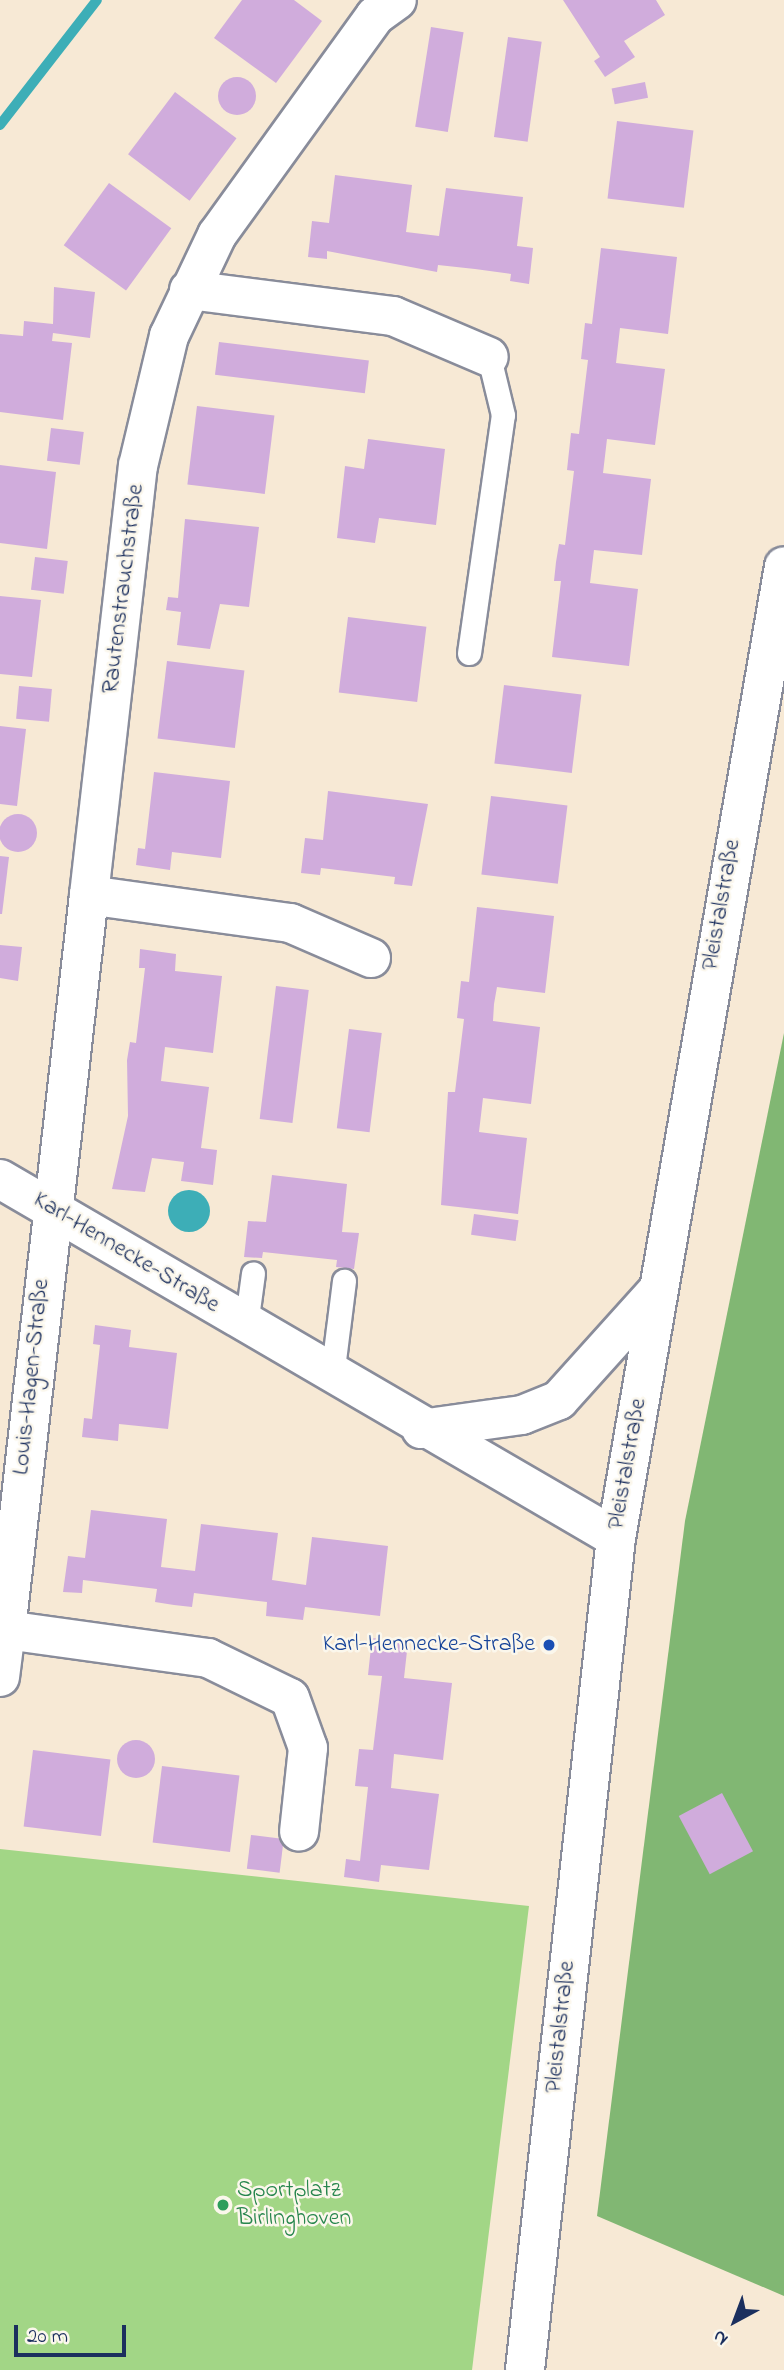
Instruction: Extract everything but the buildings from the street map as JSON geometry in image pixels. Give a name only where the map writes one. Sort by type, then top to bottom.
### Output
[{"type":"street","name":"Rautenstrauchstraße","points":[[50,1208],[138,466],[169,337],[188,290],[225,224],[374,16],[397,0]]},
{"type":"street","points":[[188,290],[393,316],[489,358]]},
{"type":"street","name":"Pleistalstraße","points":[[525,2370],[615,1538],[784,566]]},
{"type":"street","points":[[89,895],[290,923],[371,958]]},
{"type":"street","name":"Karl-Hennecke-Straße","points":[[0,1178],[421,1429],[615,1538]]},
{"type":"street","name":"Louis-Hagen-Straße","points":[[0,1676],[50,1208]]},
{"type":"street","points":[[421,1429],[522,1415],[559,1400],[660,1288]]},
{"type":"street","points":[[6,1630],[208,1658],[290,1698],[308,1748],[299,1832]]},
{"type":"lane","points":[[469,653],[503,415],[489,358]]},
{"type":"lane","points":[[246,1325],[253,1273]]},
{"type":"lane","points":[[332,1376],[344,1281]]},
{"type":"green space","points":[[784,1033],[784,2296],[597,2216],[685,1521]]},
{"type":"green space","name":"Sportplatz Birlinghoven","points":[[0,1849],[529,1906],[472,2370],[0,2370]]},
{"type":"water","points":[[189,1190],[204,1196],[210,1211],[204,1226],[189,1232],[174,1226],[168,1211],[174,1196]]},
{"type":"waterway","points":[[0,125],[97,0]]},
{"type":"place","name":"Karl-Hennecke-Straße","points":[[549,1645]]},
{"type":"place","name":"Sportplatz Birlinghoven","points":[[223,2205]]}]
